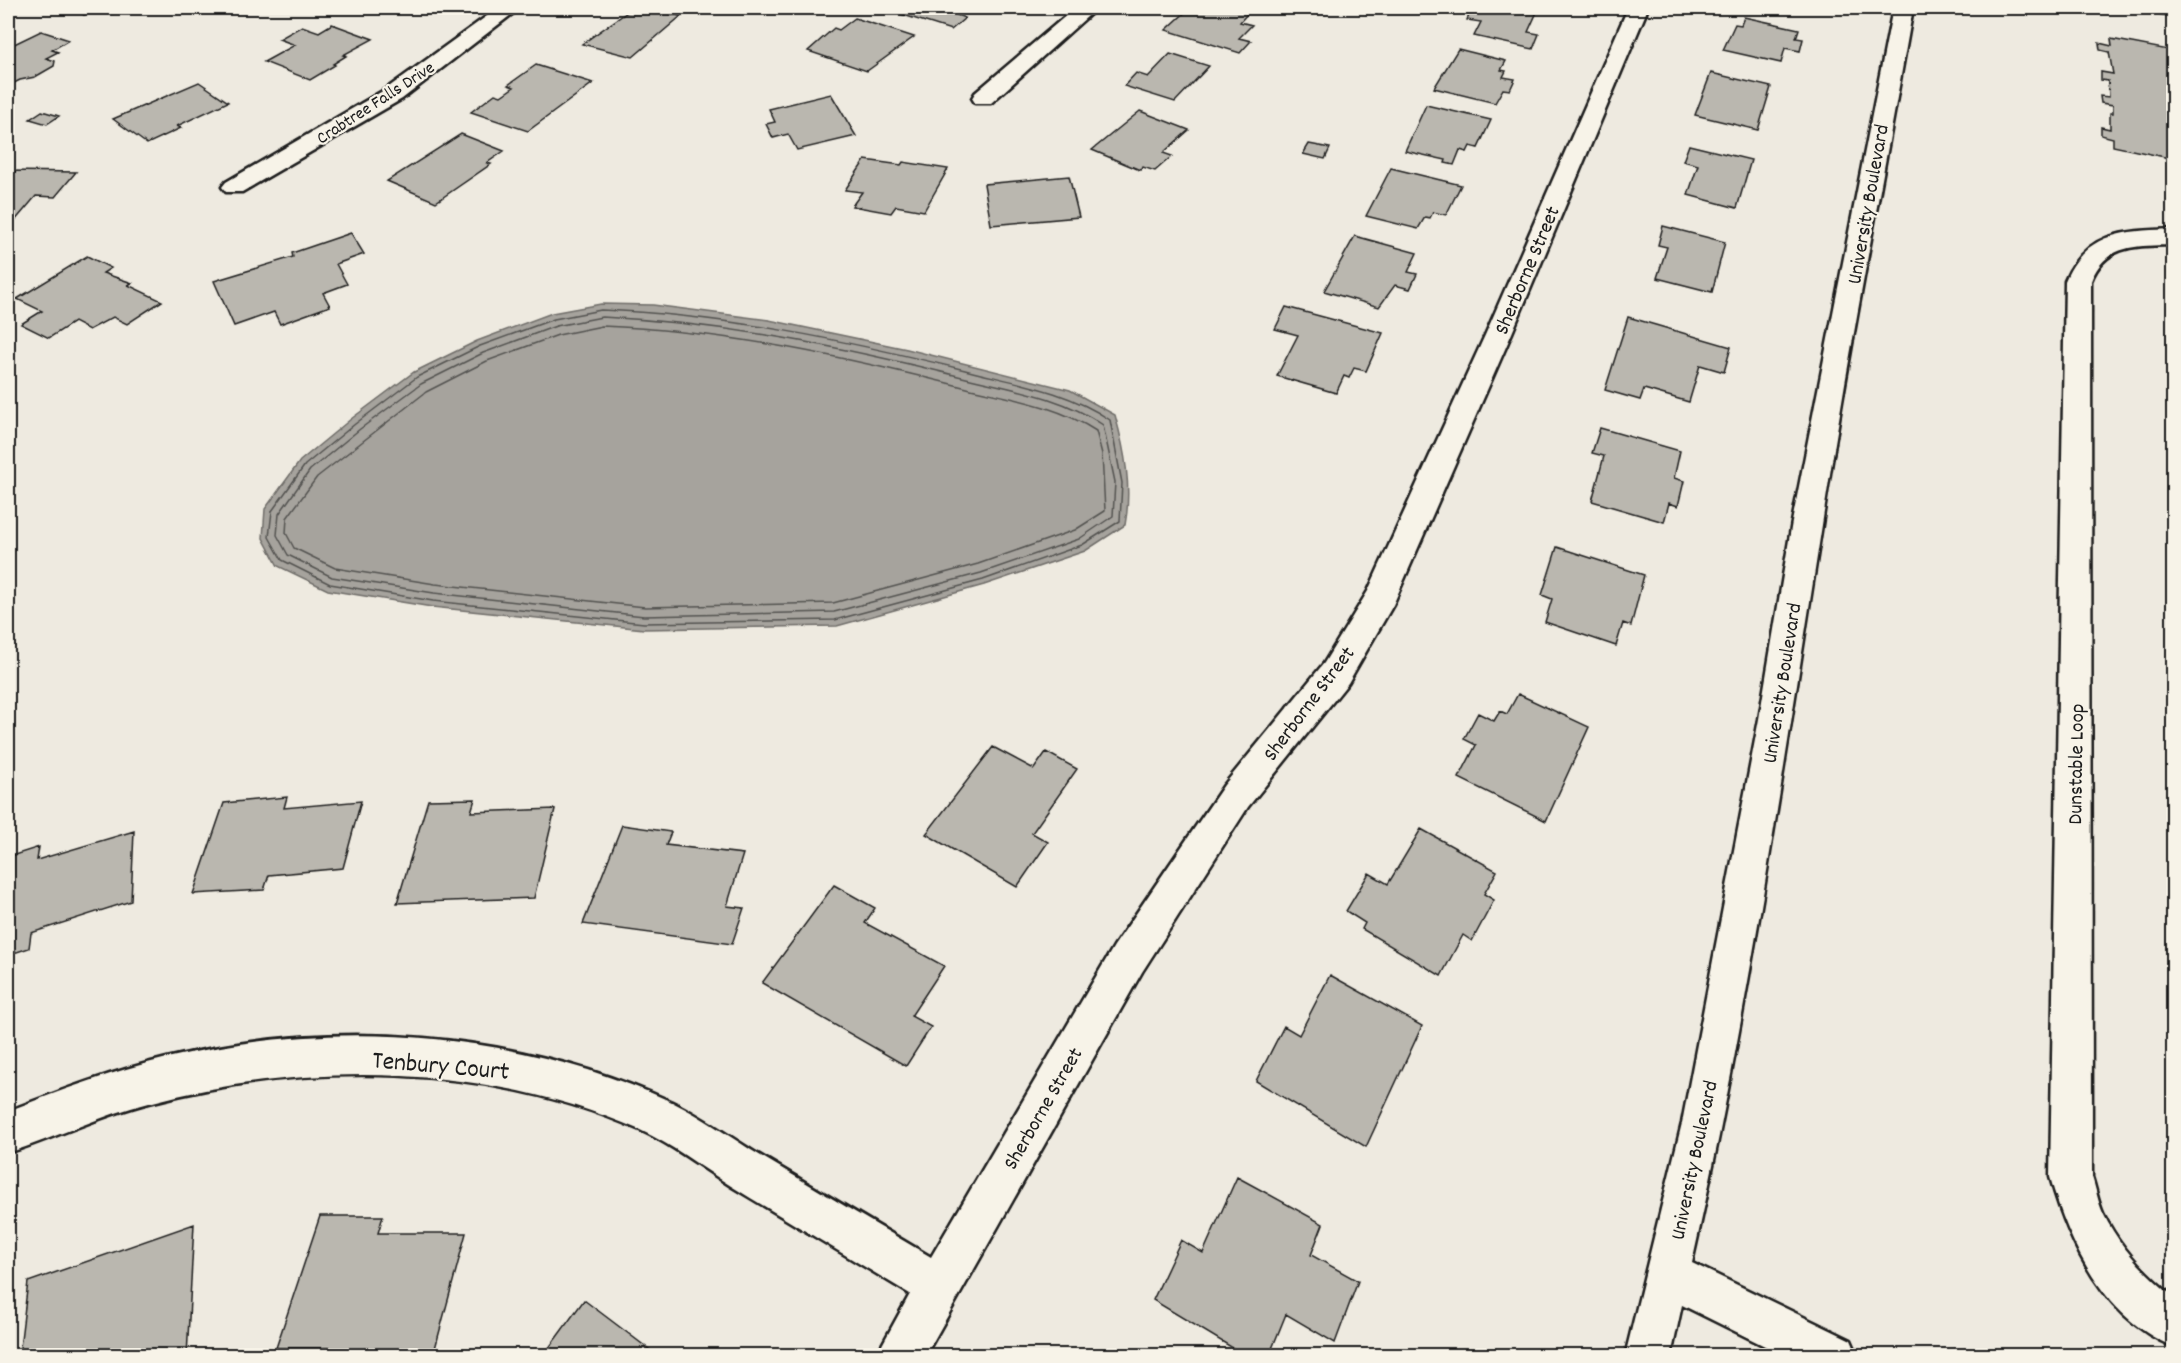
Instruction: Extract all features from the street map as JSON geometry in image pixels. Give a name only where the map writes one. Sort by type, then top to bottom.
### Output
[{"type":"street","name":"Crabtree Falls Drive","points":[[234,187],[394,94],[510,8]]},
{"type":"street","points":[[983,98],[1087,8]]},
{"type":"street","name":"Sherborne Street","points":[[899,1356],[1128,959],[1236,796],[1336,673],[1382,596],[1500,333],[1638,8]]},
{"type":"street","name":"University Boulevard","points":[[1648,1356],[1703,1123],[1776,718],[1807,522],[1903,8]]},
{"type":"street","name":"Dunstable Loop","points":[[2174,237],[2116,243],[2095,253],[2082,267],[2078,282],[2071,1165],[2071,1177],[2087,1226],[2119,1275],[2154,1312],[2174,1325]]},
{"type":"street","name":"Tenbury Court","points":[[8,1132],[78,1104],[192,1073],[300,1057],[404,1055],[486,1063],[562,1080],[656,1116],[939,1287]]},
{"type":"street","points":[[1667,1274],[1835,1356]]},
{"type":"water","points":[[601,304],[653,305],[769,320],[907,349],[1070,390],[1115,415],[1122,442],[1128,483],[1125,525],[1085,551],[984,585],[837,626],[644,629],[432,607],[328,590],[278,566],[263,538],[265,509],[300,461],[351,419],[414,372],[477,341],[552,313]]},
{"type":"building","points":[[71,8],[101,8],[84,15]]},
{"type":"building","points":[[101,8],[135,8],[112,14]]},
{"type":"building","points":[[633,8],[681,16],[633,57],[582,44]]},
{"type":"building","points":[[908,8],[966,8],[957,15],[965,18],[951,30],[900,14]]},
{"type":"building","points":[[1190,8],[1201,10],[1229,8],[1248,13],[1240,22],[1252,25],[1239,38],[1251,41],[1240,53],[1166,30]]},
{"type":"building","points":[[1472,8],[1487,10],[1517,8],[1537,12],[1528,32],[1539,34],[1533,49],[1474,36],[1481,22],[1467,20]]},
{"type":"building","points":[[2137,8],[2174,8],[2174,20],[2168,19],[2168,16],[2137,10]]},
{"type":"building","points":[[1744,17],[1799,29],[1796,38],[1803,39],[1800,51],[1785,48],[1781,63],[1723,50],[1735,24],[1741,25]]},
{"type":"building","points":[[855,18],[914,37],[867,71],[808,51],[834,28],[839,30]]},
{"type":"building","points":[[332,24],[373,39],[343,55],[346,56],[310,80],[264,62],[295,45],[279,39],[302,26],[319,32]]},
{"type":"building","points":[[41,31],[69,40],[52,50],[58,52],[46,58],[55,61],[54,66],[35,77],[20,80],[8,86],[8,47]]},
{"type":"building","points":[[2111,39],[2174,51],[2174,159],[2113,146],[2113,138],[2101,135],[2101,127],[2110,129],[2110,113],[2113,113],[2113,105],[2101,103],[2100,96],[2109,97],[2108,81],[2101,80],[2101,72],[2113,74],[2109,52],[2100,50],[2099,43],[2112,46]]},
{"type":"building","points":[[1458,49],[1506,61],[1501,70],[1506,71],[1503,77],[1515,79],[1510,90],[1503,89],[1495,103],[1434,88]]},
{"type":"building","points":[[1170,54],[1209,66],[1175,102],[1124,86],[1136,73],[1148,77]]},
{"type":"building","points":[[536,65],[593,83],[528,131],[471,112],[495,94],[501,96],[514,87],[508,85]]},
{"type":"building","points":[[1711,73],[1771,87],[1758,130],[1695,115]]},
{"type":"building","points":[[199,82],[228,102],[177,126],[181,128],[147,144],[113,119]]},
{"type":"building","points":[[831,94],[856,136],[797,150],[788,134],[773,138],[766,124],[775,122],[769,109]]},
{"type":"building","points":[[1426,105],[1491,120],[1478,148],[1470,146],[1467,152],[1460,150],[1454,165],[1445,163],[1446,160],[1405,151]]},
{"type":"building","points":[[42,111],[59,116],[47,124],[30,119]]},
{"type":"building","points":[[1140,111],[1189,130],[1163,153],[1172,156],[1155,171],[1143,167],[1140,170],[1092,150]]},
{"type":"building","points":[[461,134],[504,151],[487,163],[491,164],[436,202],[387,181]]},
{"type":"building","points":[[1309,144],[1330,148],[1325,159],[1303,154]]},
{"type":"building","points":[[1689,145],[1751,160],[1737,208],[1688,195],[1698,165],[1683,161]]},
{"type":"building","points":[[865,160],[901,165],[903,162],[948,169],[924,211],[896,206],[891,213],[852,206],[862,192],[845,190]]},
{"type":"building","points":[[1391,168],[1461,185],[1446,215],[1433,212],[1430,218],[1425,217],[1418,229],[1366,216]]},
{"type":"building","points":[[8,171],[76,172],[55,197],[36,196],[8,229]]},
{"type":"building","points":[[1069,176],[1079,217],[991,225],[984,184]]},
{"type":"building","points":[[1663,226],[1725,242],[1712,292],[1657,278],[1667,247],[1658,245]]},
{"type":"building","points":[[351,233],[364,254],[336,264],[347,284],[323,293],[330,306],[280,324],[274,312],[234,326],[214,281],[293,257],[292,253]]},
{"type":"building","points":[[1355,236],[1417,253],[1408,272],[1417,274],[1410,289],[1395,285],[1379,307],[1324,291]]},
{"type":"building","points":[[87,256],[111,268],[103,273],[132,283],[128,285],[162,301],[127,324],[113,317],[89,330],[74,322],[49,338],[21,324],[42,311],[17,299]]},
{"type":"building","points":[[1286,307],[1383,333],[1366,371],[1354,368],[1349,378],[1344,376],[1336,393],[1277,376],[1298,335],[1275,329]]},
{"type":"building","points":[[1628,317],[1731,347],[1724,372],[1700,365],[1689,402],[1644,389],[1640,400],[1605,390]]},
{"type":"building","points":[[1600,428],[1680,451],[1674,478],[1684,481],[1678,506],[1669,503],[1664,522],[1592,501],[1604,456],[1592,453]]},
{"type":"building","points":[[1557,547],[1644,575],[1631,626],[1623,623],[1616,646],[1545,622],[1552,599],[1542,595]]},
{"type":"building","points":[[1518,694],[1589,727],[1546,821],[1459,778],[1476,745],[1464,739],[1478,713],[1494,721],[1500,711],[1507,714]]},
{"type":"building","points":[[993,747],[1034,769],[1046,752],[1077,769],[1032,833],[1048,842],[1017,887],[926,834]]},
{"type":"building","points":[[287,797],[284,808],[361,801],[343,868],[269,875],[264,890],[193,894],[224,803]]},
{"type":"building","points":[[475,799],[471,812],[555,809],[534,898],[397,903],[428,800]]},
{"type":"building","points":[[622,825],[671,832],[666,845],[743,854],[727,906],[744,908],[732,944],[583,924]]},
{"type":"building","points":[[1421,829],[1497,871],[1484,894],[1494,900],[1472,941],[1463,935],[1441,976],[1362,929],[1365,923],[1346,911],[1369,873],[1388,884]]},
{"type":"building","points":[[134,831],[131,901],[31,933],[29,948],[8,955],[8,857],[39,847],[37,860]]},
{"type":"building","points":[[834,885],[875,908],[865,923],[944,966],[911,1016],[931,1027],[906,1066],[762,983]]},
{"type":"building","points":[[1330,975],[1422,1026],[1366,1147],[1256,1081],[1284,1026],[1299,1035]]},
{"type":"building","points":[[1237,1177],[1323,1224],[1311,1255],[1358,1281],[1335,1343],[1286,1314],[1269,1356],[1246,1356],[1153,1300],[1181,1240],[1203,1253]]},
{"type":"building","points":[[320,1216],[383,1216],[378,1233],[466,1233],[433,1356],[335,1356],[337,1348],[276,1348]]},
{"type":"building","points":[[194,1224],[187,1356],[19,1356],[28,1282]]},
{"type":"building","points":[[584,1300],[658,1356],[543,1356]]}]
